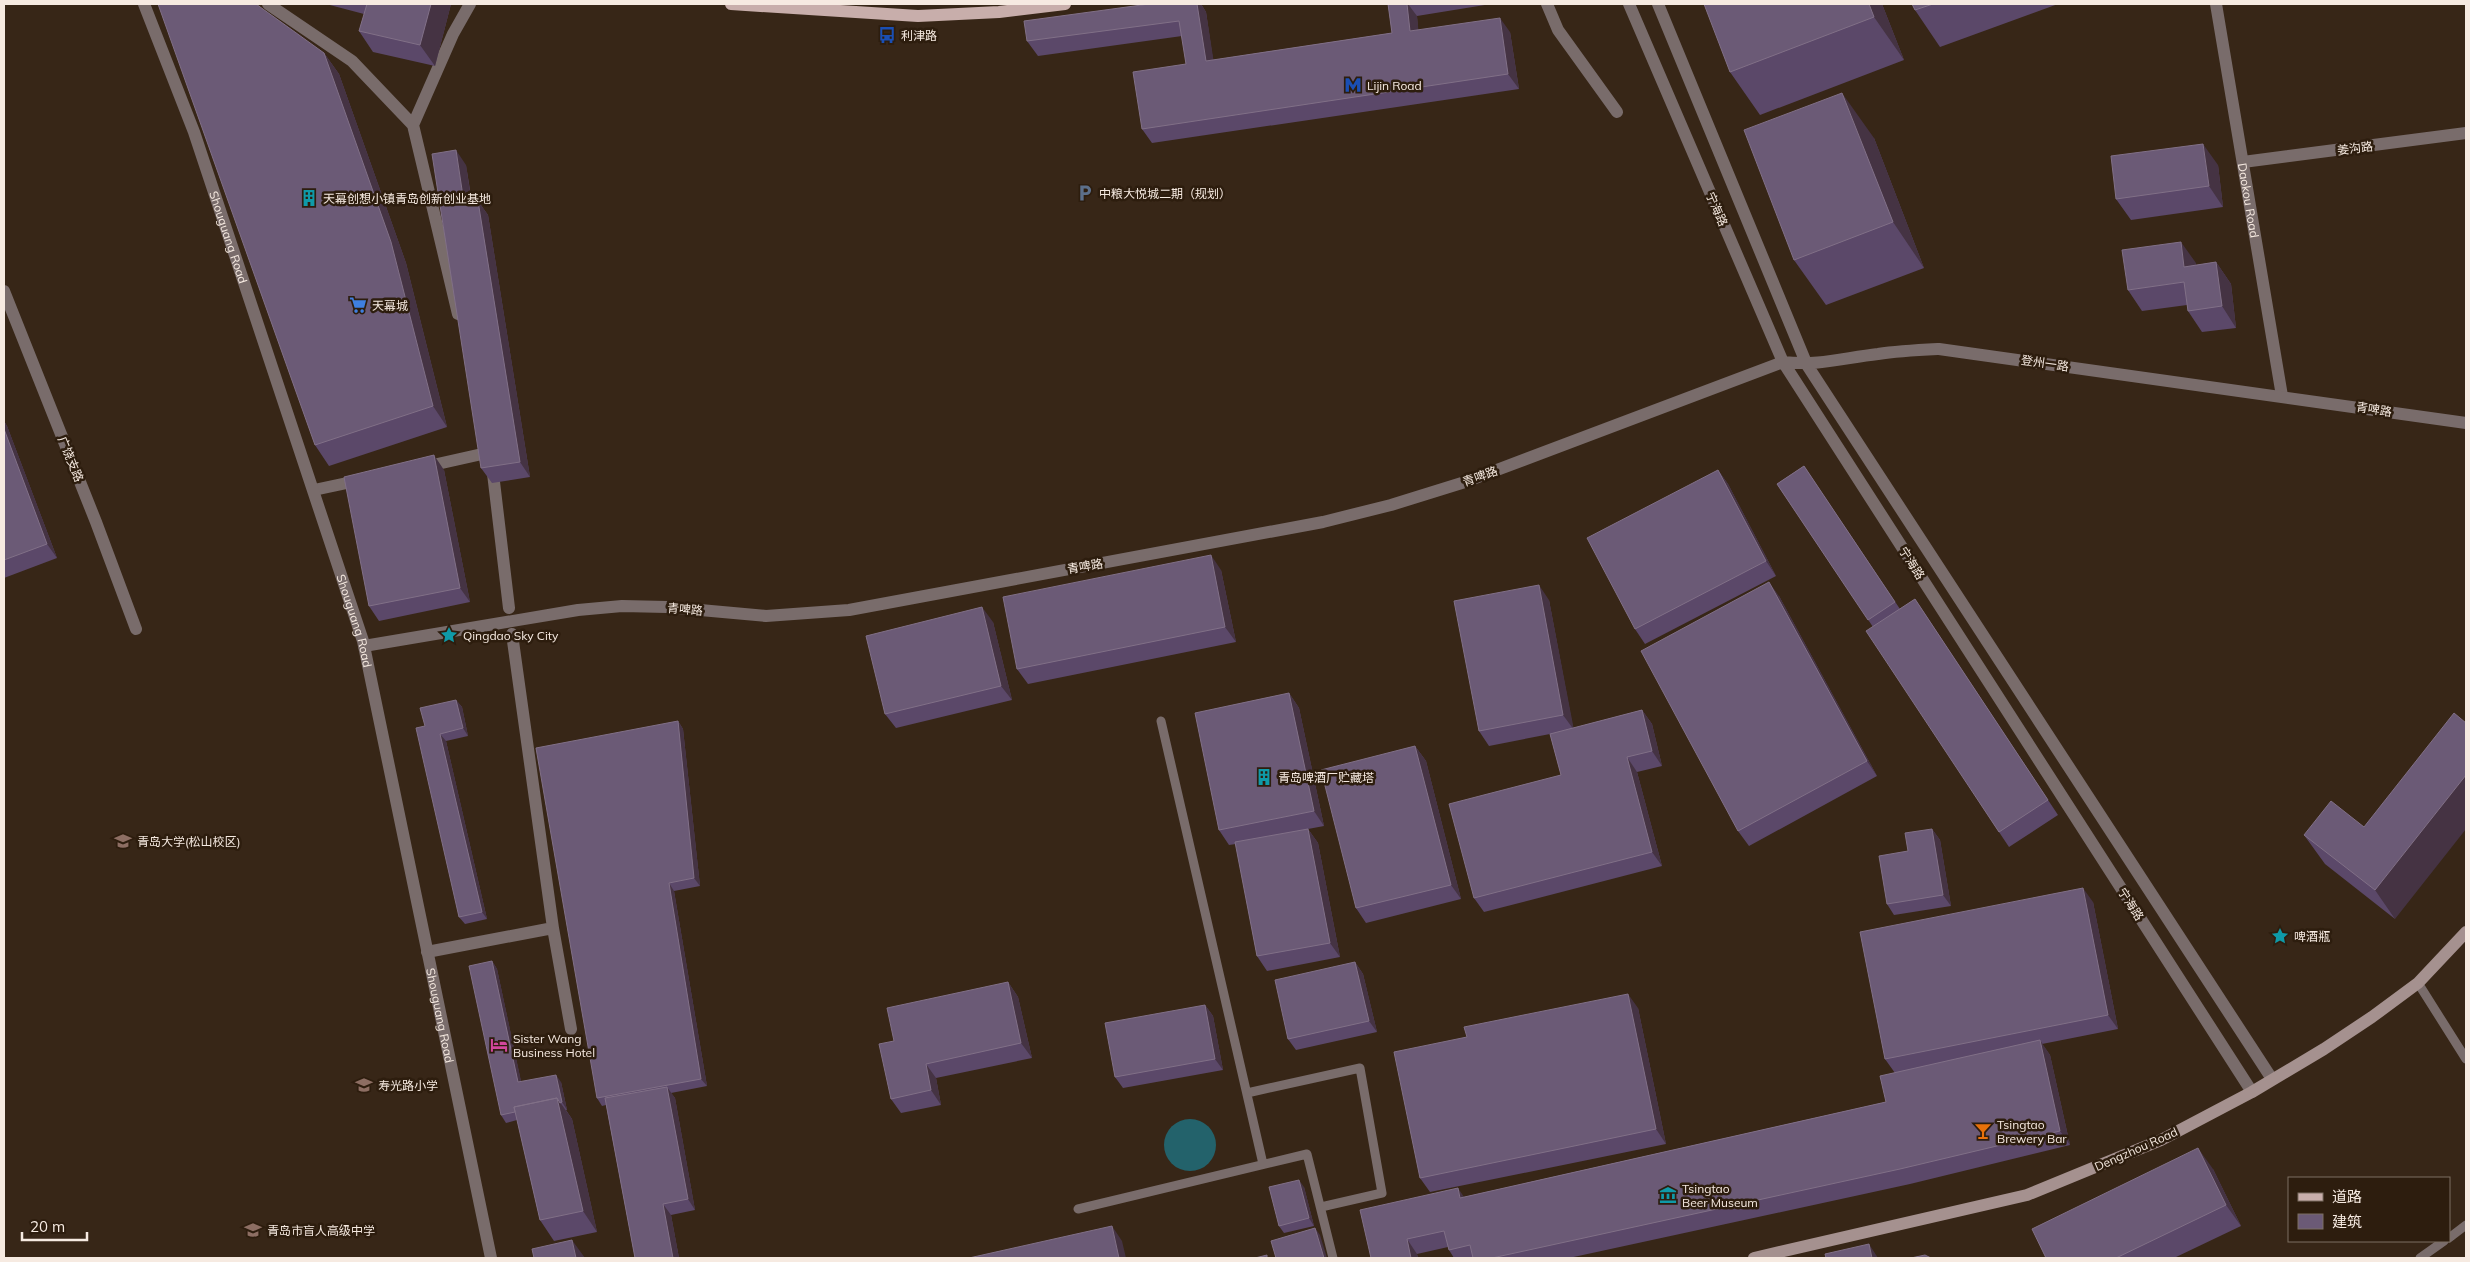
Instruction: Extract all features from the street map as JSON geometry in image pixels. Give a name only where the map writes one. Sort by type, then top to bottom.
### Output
[{"type":"main road","points":[[731,4],[918,16],[999,12],[1065,4]]},
{"type":"main road","name":"Dengzhou Road","points":[[1754,1258],[2027,1194],[2161,1140],[2252,1092],[2372,1018],[2418,982],[2466,932]]},
{"type":"street","name":"Shouguang Road","points":[[144,4],[194,132],[314,490],[364,646],[491,1258]]},
{"type":"street","points":[[268,4],[352,62],[413,124],[461,327]]},
{"type":"street","points":[[413,124],[453,34],[470,4]]},
{"type":"street","points":[[1547,4],[1558,30],[1617,112]]},
{"type":"street","name":"宁海路","points":[[1629,4],[1783,362],[2252,1092]]},
{"type":"street","name":"宁海路","points":[[1658,4],[1807,365],[2272,1079]]},
{"type":"street","name":"Daokou Road","points":[[2216,4],[2282,396]]},
{"type":"street","name":"姜沟路","points":[[2243,162],[2466,133]]},
{"type":"street","name":"广饶支路","points":[[4,291],[136,628]]},
{"type":"street","name":"登州一路","points":[[1783,362],[1807,365],[1876,354],[1939,350],[2282,396]]},
{"type":"street","name":"青啤路","points":[[364,646],[578,610],[622,606],[667,607],[766,616],[849,610],[1323,522],[1391,505],[1464,482],[1783,362]]},
{"type":"street","name":"青啤路","points":[[2282,396],[2466,423]]},
{"type":"street","points":[[416,468],[490,447],[509,608]]},
{"type":"street","points":[[314,490],[378,477]]},
{"type":"street","points":[[512,634],[553,928],[571,1029]]},
{"type":"street","points":[[427,952],[553,928]]},
{"type":"lane","points":[[1161,721],[1263,1164]]},
{"type":"lane","points":[[2418,982],[2466,1058]]},
{"type":"lane","points":[[1247,1093],[1360,1068],[1382,1193],[1320,1207]]},
{"type":"lane","points":[[1078,1208],[1307,1154],[1334,1258]]},
{"type":"lane","points":[[2450,1237],[2466,1225]]},
{"type":"lane","points":[[2420,1258],[2443,1242]]},
{"type":"water","points":[[1190,1119],[1204,1123],[1212,1131],[1216,1145],[1212,1159],[1204,1167],[1190,1171],[1176,1167],[1168,1159],[1164,1145],[1168,1131],[1176,1123]]},
{"type":"building","name":"天幕创想小镇青岛创新创业基地","points":[[158,4],[256,4],[324,53],[391,242],[433,406],[315,445]]},
{"type":"building","points":[[367,4],[431,4],[420,45],[359,31]]},
{"type":"building","points":[[1149,4],[1197,4],[1206,61],[1392,33],[1388,4],[1407,4],[1410,31],[1500,18],[1508,74],[1142,129],[1133,72],[1186,64],[1179,21],[1027,41],[1024,21]]},
{"type":"building","points":[[1704,4],[1869,4],[1874,17],[1730,72]]},
{"type":"building","points":[[1912,4],[1933,4],[1915,10]]},
{"type":"building","points":[[1842,93],[1893,222],[1794,260],[1744,130]]},
{"type":"building","points":[[2203,144],[2209,186],[2116,199],[2111,156]]},
{"type":"building","points":[[456,150],[464,203],[478,201],[520,462],[481,468],[432,154]]},
{"type":"building","points":[[2181,242],[2184,267],[2216,262],[2222,306],[2188,311],[2184,282],[2128,290],[2122,250]]},
{"type":"building","points":[[4,429],[47,544],[4,560]]},
{"type":"building","points":[[434,455],[460,588],[369,606],[344,477]]},
{"type":"building","points":[[1804,466],[1895,602],[1868,620],[1777,484]]},
{"type":"building","points":[[1718,470],[1766,561],[1635,629],[1587,538]]},
{"type":"building","points":[[1211,555],[1225,627],[1017,669],[1003,597]]},
{"type":"building","points":[[1769,582],[1867,761],[1738,831],[1641,651]]},
{"type":"building","points":[[1539,585],[1563,715],[1479,731],[1454,601]]},
{"type":"building","points":[[1915,599],[2048,800],[1999,832],[1866,631]]},
{"type":"building","points":[[982,607],[1001,686],[885,714],[866,636]]},
{"type":"building","name":"青岛啤酒厂贮藏塔","points":[[1289,693],[1314,811],[1219,830],[1195,713]]},
{"type":"building","points":[[456,700],[463,728],[440,734],[482,912],[459,917],[416,728],[425,726],[420,708]]},
{"type":"building","points":[[1642,710],[1652,751],[1627,757],[1652,852],[1474,898],[1449,804],[1561,775],[1550,734]]},
{"type":"building","points":[[2454,713],[2466,723],[2466,775],[2375,890],[2304,835],[2331,801],[2364,827]]},
{"type":"building","points":[[678,721],[694,878],[669,883],[701,1079],[597,1098],[536,748]]},
{"type":"building","points":[[1415,746],[1451,885],[1356,908],[1321,770]]},
{"type":"building","points":[[1308,829],[1330,943],[1257,956],[1235,842]]},
{"type":"building","points":[[1932,829],[1943,895],[1887,904],[1879,856],[1908,851],[1905,833]]},
{"type":"building","points":[[2083,888],[2108,1015],[1885,1059],[1860,932]]},
{"type":"building","points":[[492,961],[518,1082],[556,1075],[562,1102],[560,1103],[557,1098],[514,1107],[515,1112],[501,1115],[469,966]]},
{"type":"building","points":[[1355,962],[1369,1021],[1288,1039],[1275,980]]},
{"type":"building","points":[[1008,982],[1021,1043],[926,1064],[931,1090],[891,1099],[879,1044],[894,1041],[887,1008]]},
{"type":"building","points":[[1628,994],[1656,1129],[1420,1178],[1394,1052],[1467,1037],[1464,1027]]},
{"type":"building","points":[[1205,1005],[1215,1059],[1115,1077],[1105,1023]]},
{"type":"building","points":[[2040,1040],[2060,1131],[1900,1169],[1492,1258],[1473,1258],[1470,1245],[1449,1250],[1444,1231],[1407,1239],[1411,1258],[1371,1258],[1360,1210],[1458,1188],[1460,1198],[1886,1102],[1880,1076]]},
{"type":"building","points":[[667,1087],[688,1199],[663,1204],[673,1258],[635,1258],[605,1098]]},
{"type":"building","points":[[557,1098],[583,1211],[540,1220],[514,1107]]},
{"type":"building","points":[[2198,1148],[2226,1205],[2116,1258],[2046,1258],[2032,1229]]},
{"type":"building","points":[[1299,1180],[1309,1218],[1279,1226],[1269,1187]]},
{"type":"building","points":[[1112,1226],[1119,1258],[969,1258]]},
{"type":"building","points":[[1315,1228],[1324,1258],[1276,1258],[1271,1241]]},
{"type":"building","points":[[572,1240],[576,1258],[534,1258],[532,1249]]},
{"type":"building","points":[[1869,1244],[1872,1258],[1826,1258],[1825,1254]]},
{"type":"building","points":[[1267,1255],[1267,1258],[1255,1258]]},
{"type":"building","points":[[1925,1255],[1931,1258],[1911,1258]]},
{"type":"place","name":"利津路","points":[[887,35]]},
{"type":"place","name":"Lijin Road","points":[[1353,85]]},
{"type":"place","name":"中粮大悦城二期（规划）","points":[[1085,193]]},
{"type":"place","name":"天幕创想小镇青岛创新创业基地","points":[[309,198]]},
{"type":"place","name":"天幕城","points":[[358,305]]},
{"type":"place","name":"Qingdao Sky City","points":[[449,635]]},
{"type":"place","name":"青岛啤酒厂贮藏塔","points":[[1264,777]]},
{"type":"place","name":"青岛大学(松山校区)","points":[[123,841]]},
{"type":"place","name":"啤酒瓶","points":[[2280,936]]},
{"type":"place","name":"Sister Wang Business Hotel","points":[[499,1045]]},
{"type":"place","name":"寿光路小学","points":[[364,1085]]},
{"type":"place","name":"Tsingtao Brewery Bar","points":[[1983,1131]]},
{"type":"place","name":"Tsingtao Beer Museum","points":[[1668,1195]]},
{"type":"place","name":"青岛市盲人高级中学","points":[[253,1230]]}]
